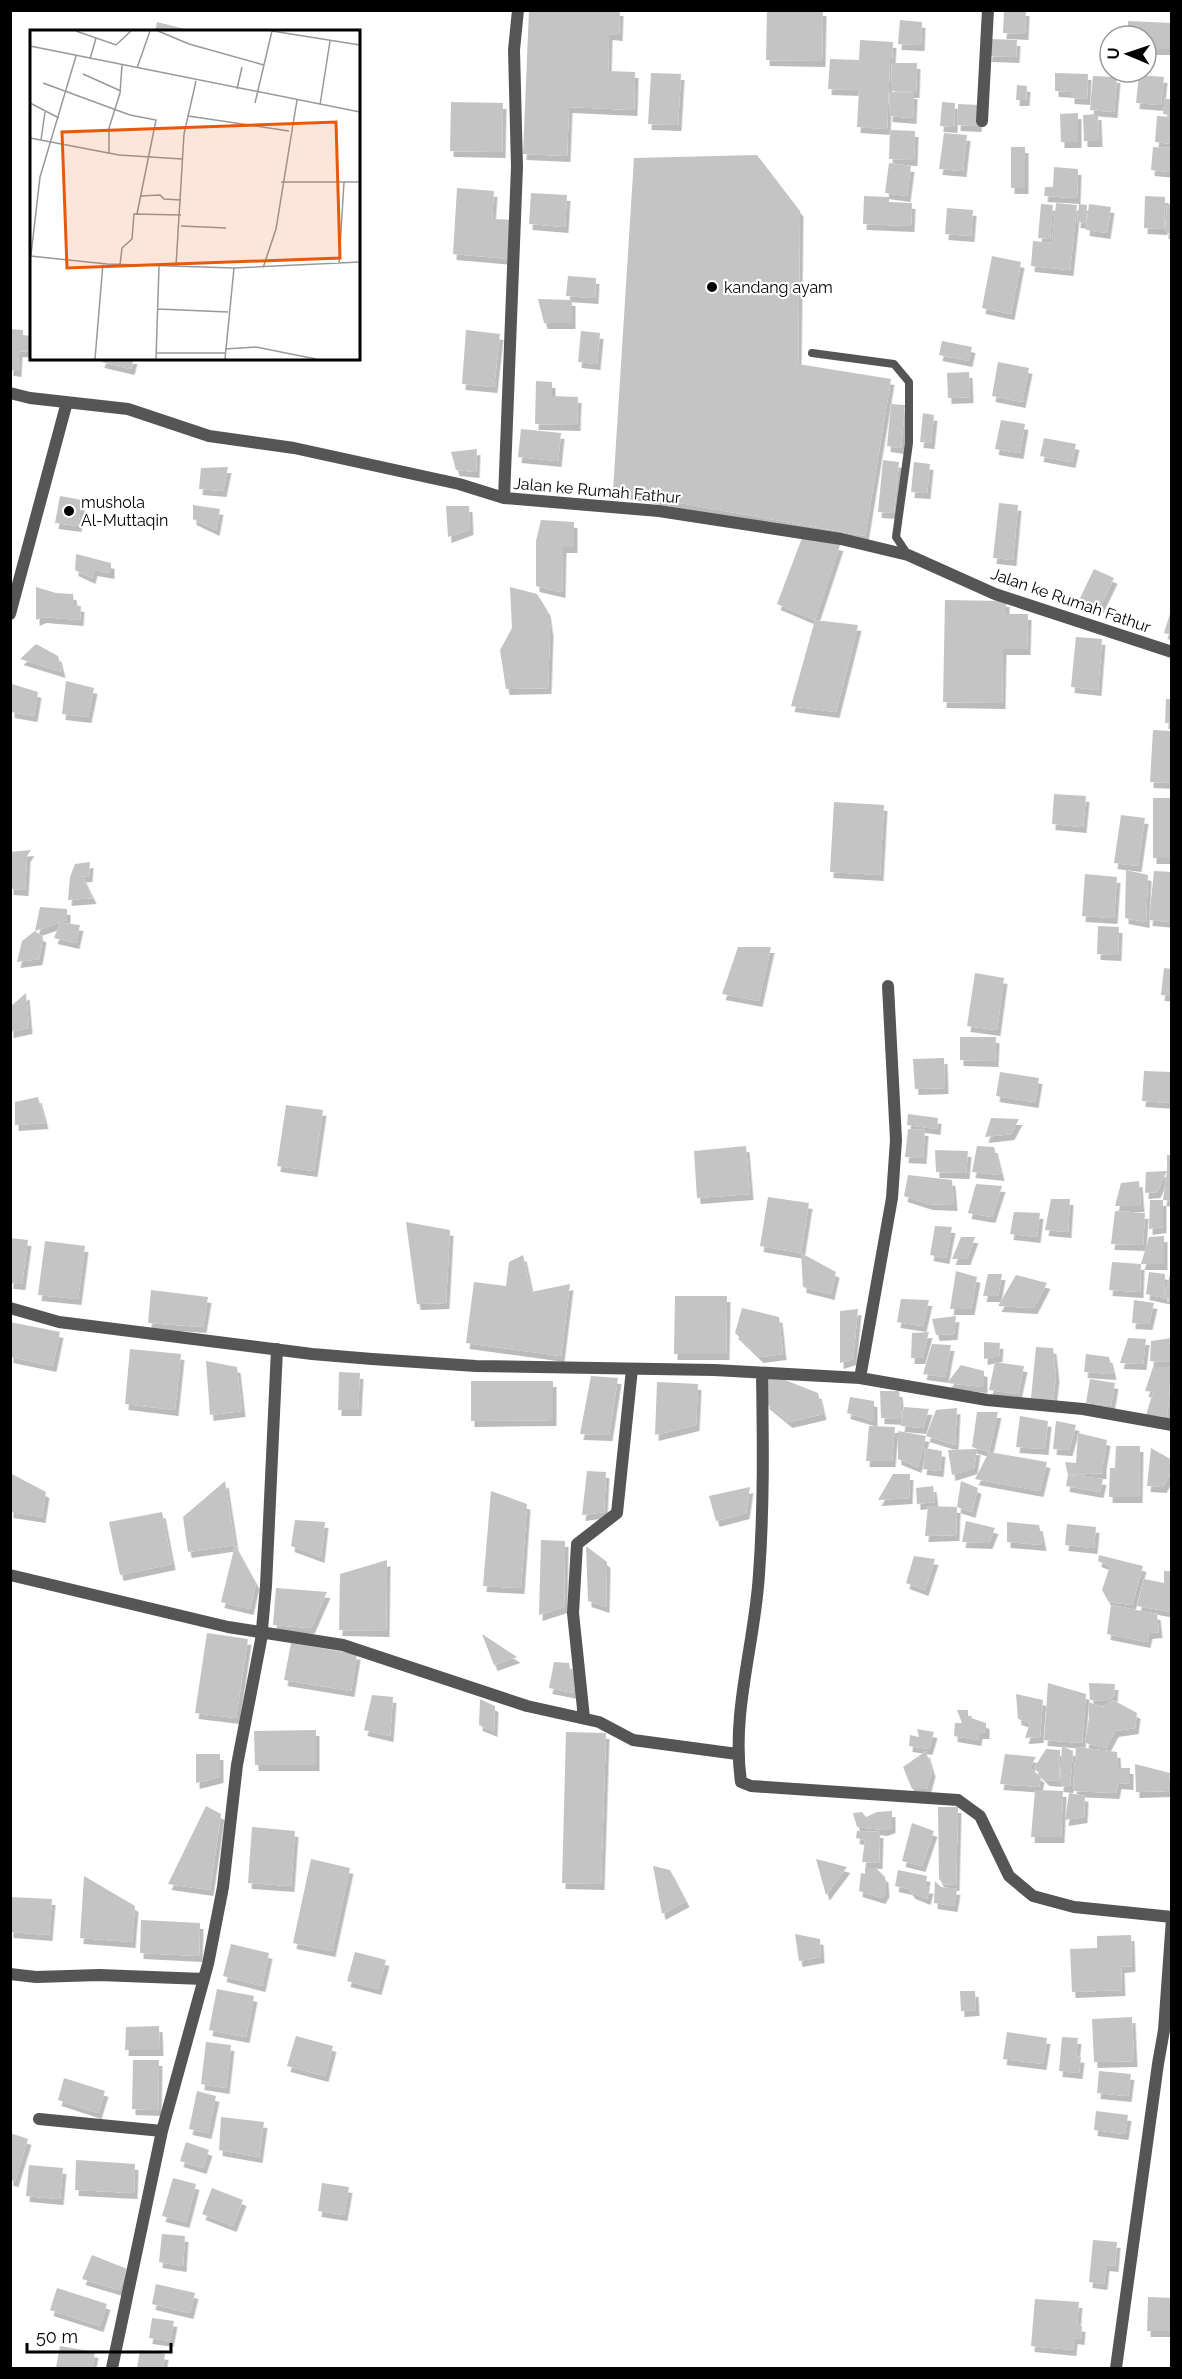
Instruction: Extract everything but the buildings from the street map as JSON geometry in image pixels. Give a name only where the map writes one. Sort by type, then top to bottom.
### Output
[{"type":"street","points":[[504,498],[517,167],[514,50],[518,10]]},
{"type":"street","points":[[982,121],[988,10]]},
{"type":"street","name":"Jalan ke Rumah Fathur","points":[[10,393],[30,398],[128,409],[209,436],[294,448],[459,484],[504,498],[658,511],[801,532],[908,555],[995,594],[1172,652]]},
{"type":"street","points":[[10,614],[68,402]]},
{"type":"street","points":[[860,1378],[892,1198],[896,1140],[888,986]]},
{"type":"street","points":[[10,1308],[59,1322],[277,1350],[477,1366],[762,1373],[860,1378],[987,1400],[1083,1409],[1172,1425]]},
{"type":"street","points":[[112,2368],[162,2131],[204,1979],[223,1887],[237,1765],[267,1586],[277,1350]]},
{"type":"street","points":[[584,1718],[573,1613],[578,1544],[617,1513],[632,1370]]},
{"type":"street","points":[[762,1373],[763,1467],[759,1575],[748,1649],[737,1754],[741,1782],[751,1786],[958,1800],[980,1816],[1010,1876],[1033,1896],[1074,1907],[1172,1918],[1164,2030],[1116,2368]]},
{"type":"street","points":[[10,1575],[228,1627],[343,1645],[527,1706],[599,1722],[633,1740],[737,1754]]},
{"type":"street","points":[[10,1974],[36,1977],[99,1975],[204,1979]]},
{"type":"street","points":[[1158,2064],[1172,2066]]},
{"type":"street","points":[[39,2119],[162,2131]]},
{"type":"lane","points":[[812,353],[894,364],[909,382],[909,443],[896,537],[908,555]]},
{"type":"place","name":"kandang ayam","points":[[712,287]]},
{"type":"place","name":"mushola Al-Muttaqin","points":[[69,511]]}]
